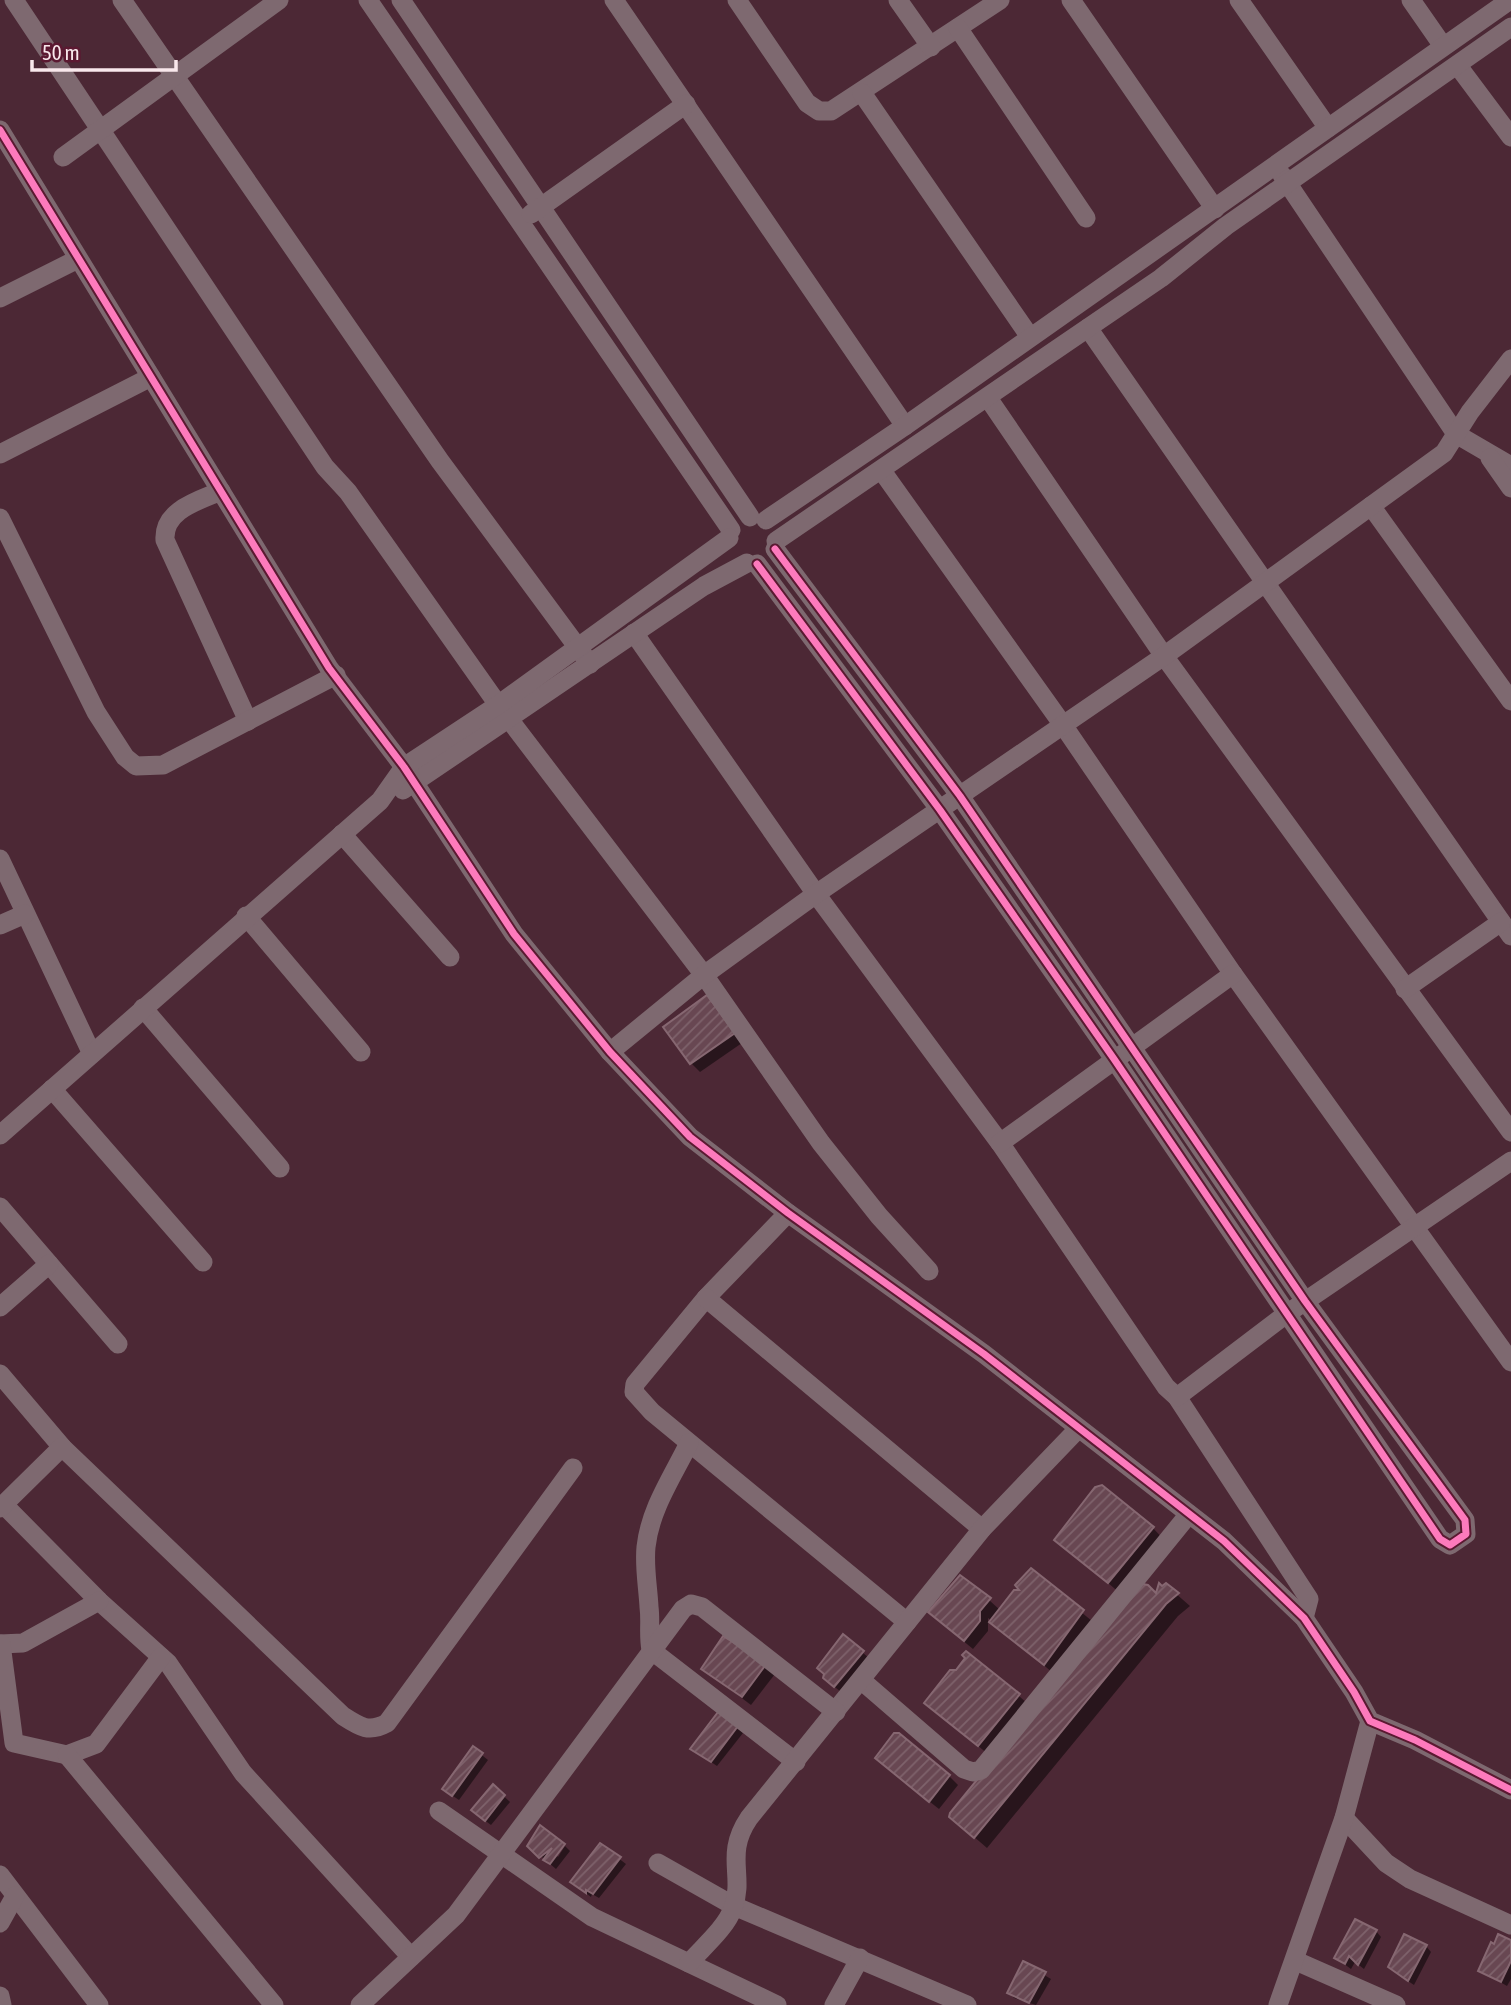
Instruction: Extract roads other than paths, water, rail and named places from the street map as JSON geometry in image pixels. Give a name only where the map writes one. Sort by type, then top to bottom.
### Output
[{"type":"street","points":[[14,0],[326,467],[348,492],[504,711],[704,975],[821,1143],[879,1216],[929,1271]]},
{"type":"street","points":[[122,0],[440,461],[590,664]]},
{"type":"street","points":[[63,157],[172,75],[279,0]]},
{"type":"street","points":[[368,0],[521,221],[730,534],[734,555],[752,563],[940,810],[1114,1059],[1285,1315],[1440,1539],[1446,1545],[1457,1541],[1466,1534],[1465,1520],[1305,1301],[960,796],[775,545],[775,533],[758,519],[401,0]]},
{"type":"street","points":[[614,0],[905,426]]},
{"type":"street","points":[[737,0],[807,103],[819,111],[831,111],[862,93],[1000,0]]},
{"type":"street","points":[[898,0],[931,47]]},
{"type":"street","points":[[1071,0],[1215,209]]},
{"type":"street","points":[[1240,0],[1328,128]]},
{"type":"street","points":[[1411,0],[1443,46]]},
{"type":"street","points":[[380,801],[415,784],[577,648],[730,534],[736,524],[758,519],[905,426],[1510,0]]},
{"type":"street","points":[[0,1135],[380,801],[404,767],[590,664],[704,586],[752,563],[767,559],[775,545],[1161,278],[1226,226],[1511,27]]},
{"type":"street","points":[[958,28],[1086,218]]},
{"type":"street","points":[[1458,66],[1511,137]]},
{"type":"street","points":[[862,93],[1030,337]]},
{"type":"street","points":[[521,221],[686,104]]},
{"type":"street","points":[[3,141],[336,675],[404,767],[514,934],[610,1052],[690,1137],[788,1213],[984,1354],[1224,1541],[1304,1618],[1354,1692],[1370,1721],[1415,1740],[1511,1790]]},
{"type":"street","points":[[1275,166],[1456,434],[1511,466]]},
{"type":"street","points":[[0,298],[78,259]]},
{"type":"street","points":[[1088,328],[1506,929],[1405,989]]},
{"type":"street","points":[[610,1052],[704,975],[816,894],[1164,656],[1444,453],[1511,359]]},
{"type":"street","points":[[0,454],[151,377]]},
{"type":"street","points":[[988,398],[1164,656],[1511,1132]]},
{"type":"street","points":[[1485,451],[1511,488]]},
{"type":"street","points":[[882,471],[1063,725],[1233,974],[1511,1362]]},
{"type":"street","points":[[221,491],[183,508],[172,517],[164,528],[165,540],[248,721]]},
{"type":"street","points":[[1371,506],[1511,701]]},
{"type":"street","points":[[0,518],[96,712],[125,757],[136,766],[163,765],[336,675]]},
{"type":"street","points":[[634,632],[816,894],[1000,1143],[1166,1387],[1177,1397],[1309,1599],[1304,1618]]},
{"type":"street","points":[[342,834],[450,957]]},
{"type":"street","points":[[0,859],[5,880],[25,914],[92,1054]]},
{"type":"street","points":[[0,925],[25,914]]},
{"type":"street","points":[[246,916],[361,1052]]},
{"type":"street","points":[[1000,1143],[1233,974]]},
{"type":"street","points":[[143,1008],[280,1168]]},
{"type":"street","points":[[52,1088],[203,1262]]},
{"type":"street","points":[[1177,1397],[1285,1315],[1511,1161]]},
{"type":"street","points":[[0,1207],[118,1344]]},
{"type":"street","points":[[788,1213],[706,1298],[635,1384],[634,1392],[638,1400],[689,1443],[907,1622]]},
{"type":"street","points":[[0,1307],[49,1264]]},
{"type":"street","points":[[706,1298],[982,1529]]},
{"type":"street","points":[[0,1374],[62,1447],[343,1716],[361,1728],[375,1730],[387,1723],[573,1468]]},
{"type":"street","points":[[689,1963],[729,1917],[734,1906],[735,1852],[741,1830],[982,1529],[1078,1429]]},
{"type":"street","points":[[689,1443],[662,1495],[651,1522],[646,1545],[650,1615],[647,1630],[651,1650],[796,1762]]},
{"type":"street","points":[[62,1447],[2,1506],[161,1657],[243,1773],[411,1957]]},
{"type":"street","points":[[861,1680],[964,1769],[973,1772],[981,1770],[1189,1514]]},
{"type":"street","points":[[99,1601],[23,1643],[1,1644],[13,1743],[68,1755],[96,1744],[161,1657]]},
{"type":"street","points":[[360,2005],[456,1915],[651,1650],[683,1609],[691,1604],[702,1607],[836,1712]]},
{"type":"street","points":[[1278,2005],[1296,1961],[1344,1818],[1370,1721]]},
{"type":"street","points":[[68,1755],[274,2005]]},
{"type":"street","points":[[439,1811],[592,1917],[777,2005]]},
{"type":"street","points":[[1344,1818],[1394,1868],[1511,1924]]},
{"type":"street","points":[[658,1863],[734,1906],[967,2005]]},
{"type":"street","points":[[0,1875],[99,2005]]},
{"type":"street","points":[[0,1923],[15,1896]]},
{"type":"street","points":[[834,2005],[860,1958]]},
{"type":"street","points":[[1296,1961],[1396,2005]]},
{"type":"street","points":[[0,1996],[2,2005]]}]
